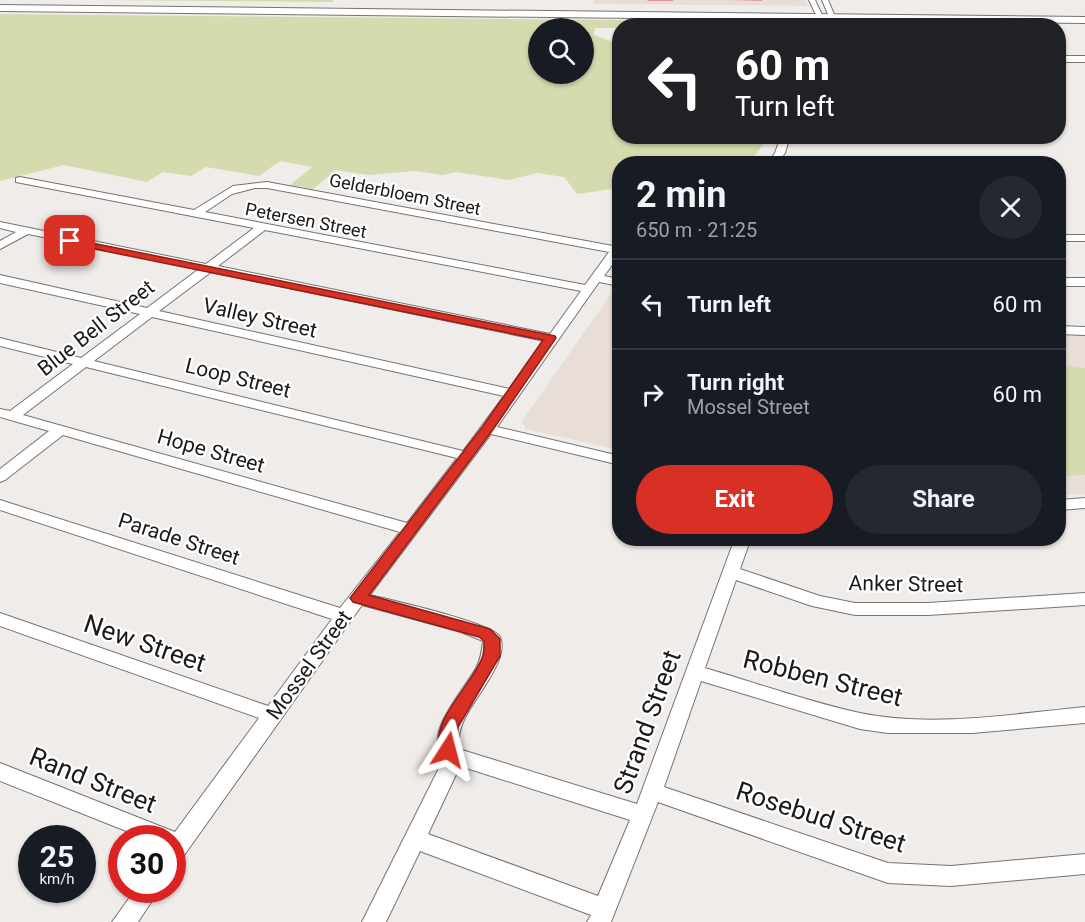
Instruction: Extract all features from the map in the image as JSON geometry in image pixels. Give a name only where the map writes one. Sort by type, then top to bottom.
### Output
[{"type":"main road","points":[[0,10],[612,18]]},
{"type":"main road","points":[[1066,21],[1085,21]]},
{"type":"street","points":[[812,0],[827,18]]},
{"type":"street","points":[[825,0],[828,18]]},
{"type":"street","points":[[1066,59],[1085,59]]},
{"type":"street","name":"Petersen Street","points":[[20,180],[261,228],[591,284],[612,283]]},
{"type":"street","name":"Gelderbloem Street","points":[[195,215],[228,190],[245,185],[267,185],[612,247]]},
{"type":"street","points":[[0,225],[550,338]]},
{"type":"street","name":"Blue Bell Street","points":[[7,415],[86,362],[148,312],[261,228]]},
{"type":"street","points":[[0,246],[25,231]]},
{"type":"street","points":[[1066,238],[1085,238]]},
{"type":"street","name":"Mossel Street","points":[[186,827],[488,429],[550,338],[612,256]]},
{"type":"street","name":"Valley Street","points":[[0,279],[512,394]]},
{"type":"street","points":[[1066,282],[1085,282]]},
{"type":"street","points":[[1066,330],[1085,331]]},
{"type":"street","name":"Loop Street","points":[[0,342],[466,456]]},
{"type":"street","name":"Hope Street","points":[[7,415],[410,529]]},
{"type":"street","points":[[488,429],[612,459]]},
{"type":"street","points":[[0,477],[59,430]]},
{"type":"street","points":[[1066,504],[1085,503]]},
{"type":"street","name":"Parade Street","points":[[0,505],[345,615]]},
{"type":"street","name":"Strand Street","points":[[602,916],[643,815],[740,546]]},
{"type":"street","name":"Anker Street","points":[[732,572],[818,602],[855,609],[939,609],[1085,598]]},
{"type":"street","points":[[358,598],[485,633],[492,639],[492,656],[449,727],[448,750],[455,756],[643,815]]},
{"type":"street","name":"New Street","points":[[0,619],[273,715]]},
{"type":"street","name":"Robben Street","points":[[693,672],[835,714],[883,725],[912,728],[943,727],[1085,715]]},
{"type":"street","points":[[374,922],[455,756]]},
{"type":"street","name":"Rand Street","points":[[0,772],[127,825]]},
{"type":"street","name":"Rosebud Street","points":[[651,791],[888,873],[951,876],[1085,864]]},
{"type":"street","points":[[415,839],[602,916]]},
{"type":"street","points":[[124,922],[138,903]]},
{"type":"shaded area","points":[[594,0],[806,0],[809,6],[594,4]]},
{"type":"shaded area","points":[[611,294],[612,448],[526,429],[522,421]]},
{"type":"shaded area","points":[[1066,334],[1085,335],[1085,494],[1066,495]]},
{"type":"green space","points":[[93,0],[333,0],[333,2]]},
{"type":"green space","points":[[0,14],[528,19],[528,84],[594,84],[594,35],[612,41],[612,144],[764,144],[754,156],[612,156],[612,189],[577,194],[564,177],[537,173],[509,180],[456,172],[443,175],[415,171],[368,175],[336,170],[313,189],[290,185],[312,167],[280,161],[259,176],[206,167],[191,176],[163,172],[147,182],[64,165],[0,181]]},
{"type":"green space","points":[[594,20],[612,20],[612,28],[595,28],[594,35]]},
{"type":"green space","points":[[1066,366],[1085,368],[1085,475],[1066,476]]},
{"type":"route","points":[[70,241],[550,338],[488,429],[358,598],[485,633],[492,639],[492,656],[449,727],[448,750]]}]
